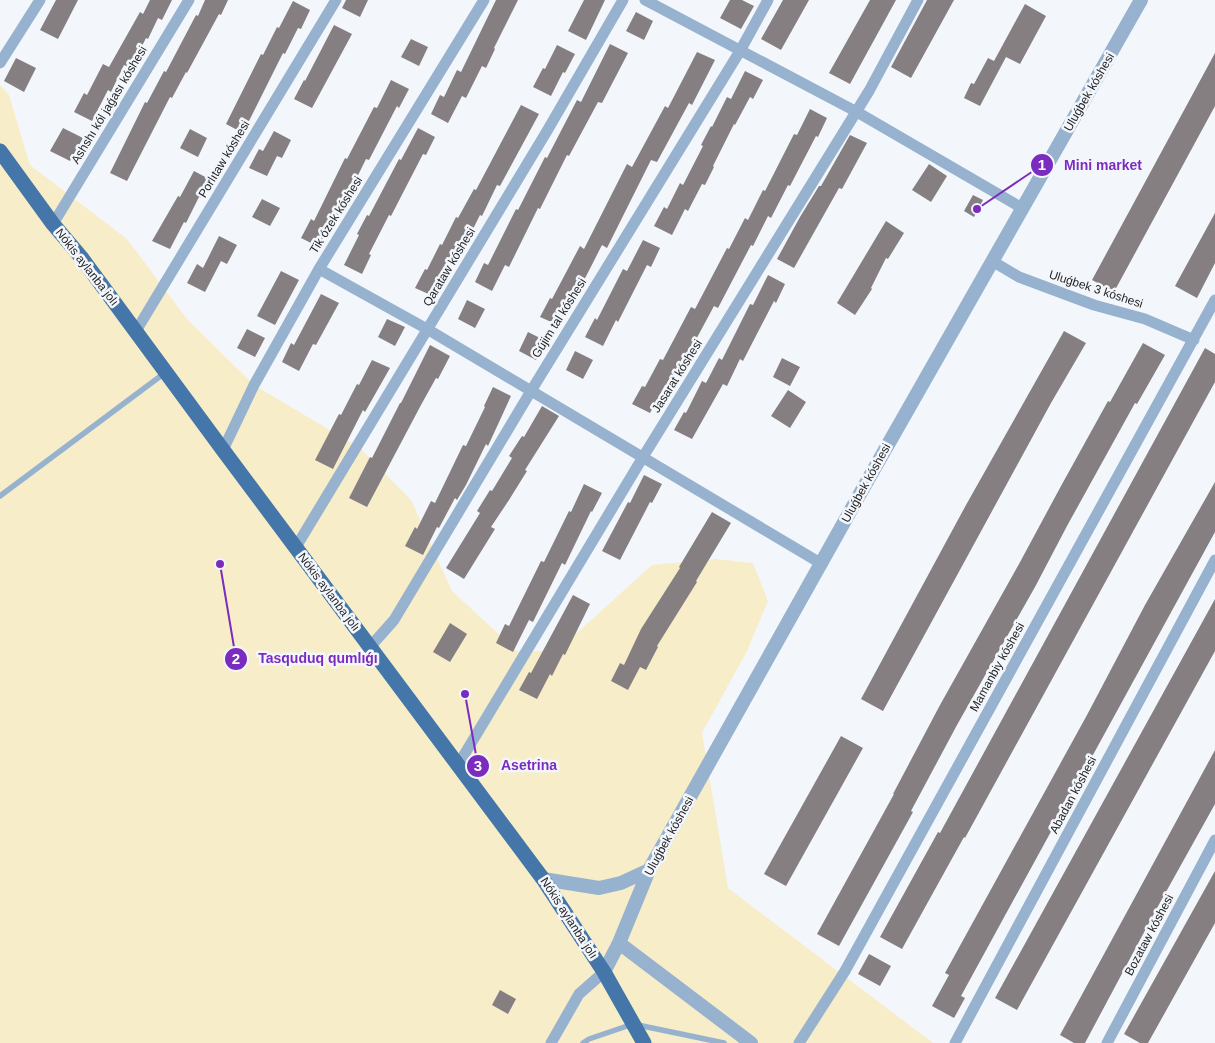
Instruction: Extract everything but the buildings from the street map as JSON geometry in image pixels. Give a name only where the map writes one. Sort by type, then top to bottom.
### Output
[{"type":"main road","name":"Nókis aylanba jolı","points":[[0,151],[53,224],[81,257],[543,879],[604,972],[644,1043]]},
{"type":"street","points":[[0,64],[40,0]]},
{"type":"street","name":"Ashshı kól jaǵası kóshesi","points":[[53,224],[189,0]]},
{"type":"street","name":"Porlıtaw kóshesi","points":[[136,332],[336,0]]},
{"type":"street","name":"Tik ózek kóshesi","points":[[223,450],[254,385],[319,269],[484,0]]},
{"type":"street","name":"Qarataw kóshesi","points":[[296,547],[624,0]]},
{"type":"street","points":[[644,0],[857,112],[1022,208]]},
{"type":"street","name":"Gújim tal kóshesi","points":[[370,647],[394,620],[531,390],[740,51],[768,0]]},
{"type":"street","name":"Jasarat kóshesi","points":[[458,765],[643,458],[857,112],[918,0]]},
{"type":"street","name":"Uluǵbek kóshesi","points":[[604,972],[619,943],[649,870],[861,492],[1141,0]]},
{"type":"street","name":"Uluǵbek 3 kóshesi","points":[[992,261],[1019,277],[1094,305],[1144,319],[1194,340]]},
{"type":"street","points":[[319,269],[427,329],[822,564]]},
{"type":"street","name":"Mamanbiy kóshesi","points":[[799,1043],[845,971],[1194,340],[1211,315],[1215,300]]},
{"type":"street","name":"Abadan kóshesi","points":[[955,1043],[1215,560]]},
{"type":"street","name":"Bozataw kóshesi","points":[[1107,1043],[1215,840]]},
{"type":"street","points":[[543,879],[599,888],[621,883],[649,870]]},
{"type":"street","points":[[619,943],[751,1043]]},
{"type":"street","points":[[550,1043],[580,994],[604,972]]},
{"type":"lane","points":[[0,496],[166,372]]},
{"type":"lane","points":[[583,1043],[589,1039],[633,1024],[724,1043]]},
{"type":"sand","points":[[0,85],[9,95],[30,165],[127,239],[187,319],[254,385],[360,448],[411,500],[452,591],[517,651],[557,651],[652,565],[716,559],[753,563],[768,601],[747,651],[702,733],[728,888],[933,1043],[0,1043]]},
{"type":"place","name":"Mini market","points":[[977,209]]},
{"type":"place","name":"Tasquduq qumlıǵı","points":[[220,564]]},
{"type":"place","name":"Asetrina","points":[[465,694]]}]
